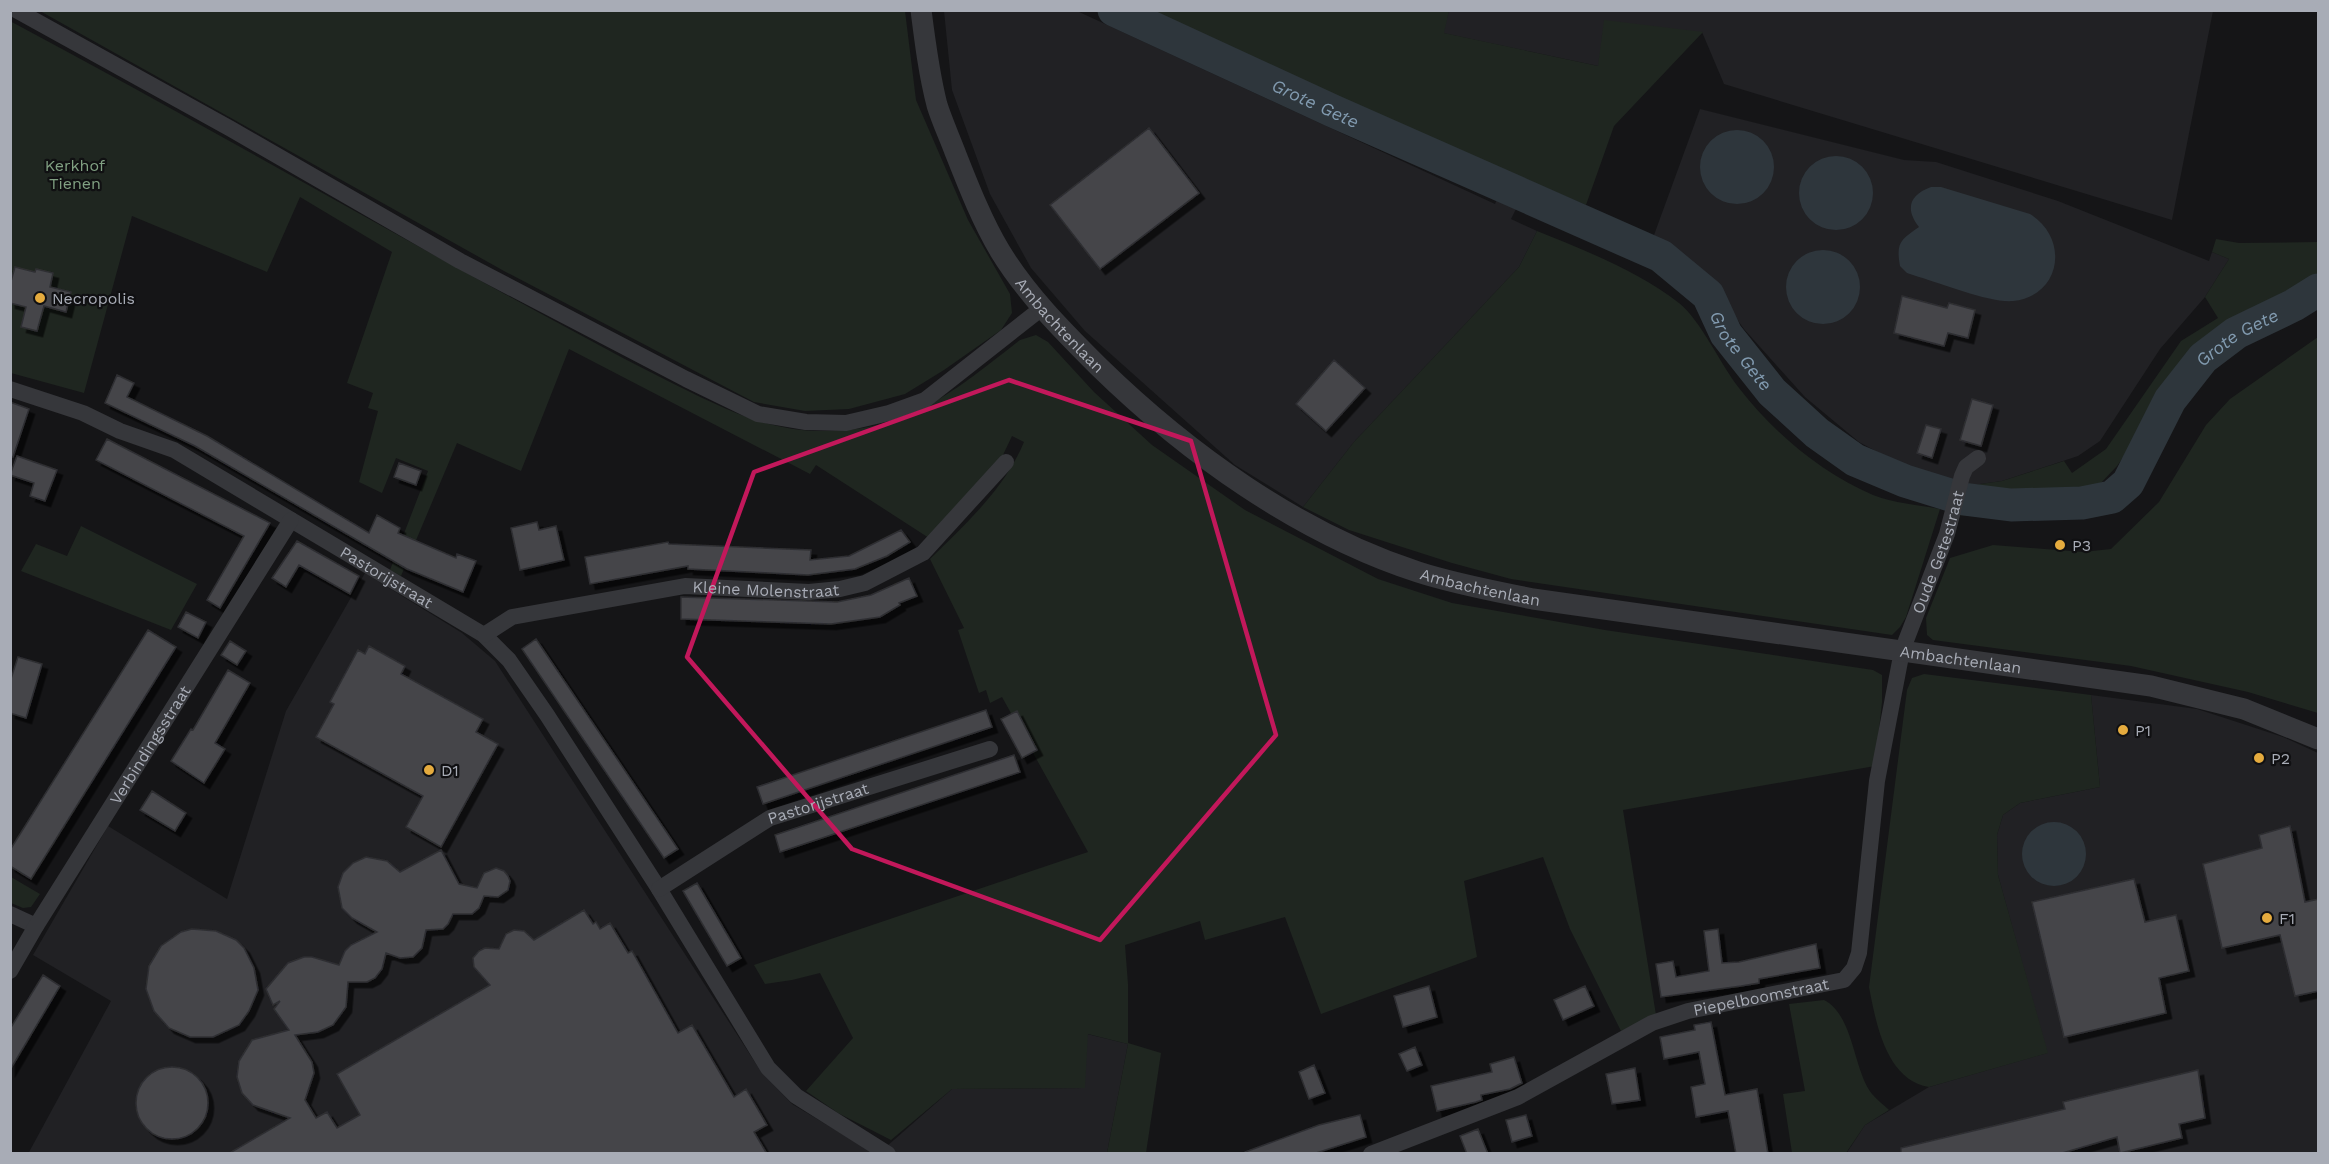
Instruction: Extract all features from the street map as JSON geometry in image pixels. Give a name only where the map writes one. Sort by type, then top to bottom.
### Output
[{"type":"street","points":[[16,10],[231,129],[460,261],[686,379],[759,414],[806,422],[846,423],[889,414],[925,400],[1042,308]]},
{"type":"street","name":"Ambachtenlaan","points":[[921,10],[928,65],[938,106],[983,218],[1001,252],[1042,308],[1126,393],[1170,432],[1231,477],[1284,511],[1352,545],[1416,571],[1474,587],[1533,599],[2151,686],[2244,709],[2319,739]]},
{"type":"street","name":"Pastorijstraat","points":[[10,389],[83,413],[120,431],[163,445],[484,635],[509,660],[659,889],[768,1068],[796,1096],[888,1154]]},
{"type":"street","name":"Oude Getestraat","points":[[1902,651],[1947,534],[1951,511],[1966,467],[1978,458]]},
{"type":"street","name":"Kleine Molenstraat","points":[[484,635],[512,617],[685,586],[809,592],[840,589],[865,583],[923,553],[1006,462]]},
{"type":"street","name":"Verbindingsstraat","points":[[10,971],[291,519]]},
{"type":"street","name":"Piepelboomstraat","points":[[1371,1154],[1518,1097],[1652,1023],[1688,1011],[1844,980],[1854,968],[1859,953],[1877,781],[1902,651]]},
{"type":"street","name":"Pastorijstraat","points":[[659,889],[770,818],[990,749]]},
{"type":"street","points":[[10,914],[36,926]]},
{"type":"highlighted area","points":[[1009,380],[1191,441],[1276,735],[1100,940],[852,849],[687,657],[754,472]]},
{"type":"shaded area","points":[[1449,10],[2213,11],[2172,220],[1724,84],[1702,32],[1598,66],[1443,33]]},
{"type":"shaded area","points":[[944,11],[1077,11],[1495,204],[1499,195],[1519,203],[1511,219],[1537,231],[1519,267],[1354,442],[1303,507],[1235,465],[1085,331],[1031,268],[990,194],[952,90]]},
{"type":"shaded area","points":[[1700,109],[1904,160],[1936,162],[2058,201],[2209,261],[2212,252],[2229,259],[2205,297],[2160,349],[2100,441],[2078,456],[2002,481],[1966,486],[1909,469],[1859,442],[1805,397],[1744,329],[1700,268],[1654,235]]},
{"type":"shaded area","points":[[1737,130],[1758,136],[1768,146],[1774,167],[1768,188],[1758,198],[1737,204],[1716,198],[1706,188],[1700,167],[1706,146],[1716,136]]},
{"type":"shaded area","points":[[1836,156],[1857,162],[1867,172],[1873,193],[1867,214],[1857,224],[1836,230],[1815,224],[1805,214],[1799,193],[1805,172],[1815,162]]},
{"type":"shaded area","points":[[1931,187],[1941,187],[2030,214],[2043,225],[2051,237],[2055,251],[2050,278],[2042,289],[2029,297],[2003,301],[1907,273],[1900,266],[1899,247],[1907,235],[1919,227],[1911,209],[1914,198]]},
{"type":"shaded area","points":[[1823,250],[1844,256],[1854,266],[1860,287],[1854,308],[1844,318],[1823,324],[1802,318],[1792,308],[1786,287],[1792,266],[1802,256]]},
{"type":"shaded area","points":[[365,573],[462,633],[495,661],[762,1073],[792,1104],[874,1153],[28,1154],[111,1001],[33,955],[108,826],[227,899],[286,711]]},
{"type":"shaded area","points":[[2091,695],[2197,709],[2283,737],[2318,753],[2318,1153],[1846,1154],[1865,1125],[1929,1087],[2047,1053],[1998,875],[1997,835],[2003,815],[2020,803],[2100,787]]},
{"type":"shaded area","points":[[2048,822],[2060,822],[2077,831],[2084,842],[2086,854],[2084,866],[2077,877],[2060,886],[2048,886],[2036,881],[2027,872],[2022,860],[2022,848],[2027,836],[2036,827]]},
{"type":"shaded area","points":[[1087,1034],[1128,1044],[1107,1153],[878,1154],[952,1089],[1084,1088]]},
{"type":"green space","points":[[40,11],[905,11],[916,100],[968,220],[1010,294],[1012,313],[1001,330],[905,394],[849,409],[805,411],[754,402],[504,271]]},
{"type":"green space","points":[[1146,11],[1449,11],[1444,33],[1598,66],[1604,20],[1703,32],[1614,126],[1586,205],[1427,137]]},
{"type":"green space","name":"Kerkhof Tienen","points":[[10,21],[602,347],[739,414],[801,430],[854,429],[881,424],[907,416],[953,391],[1020,340],[1036,335],[1048,342],[1094,392],[1152,445],[1245,510],[1378,579],[1452,603],[1605,630],[1873,670],[1882,675],[1882,702],[1875,766],[1623,810],[1656,1015],[1621,1031],[1570,929],[1543,857],[1464,881],[1477,957],[1321,1014],[1285,917],[1205,940],[1200,921],[1125,945],[1128,984],[1128,1043],[1161,1053],[1146,1153],[1107,1153],[1128,1044],[1088,1034],[1085,1088],[952,1089],[891,1140],[838,1113],[806,1091],[853,1038],[820,973],[765,984],[754,965],[1088,852],[1002,697],[990,703],[986,690],[979,693],[958,630],[964,628],[930,559],[983,505],[1006,475],[1024,442],[1012,436],[1002,457],[929,538],[816,465],[810,474],[569,349],[521,471],[457,443],[401,576],[390,570],[428,471],[396,458],[382,493],[359,482],[378,411],[368,408],[373,393],[347,383],[392,252],[300,197],[267,272],[132,216],[84,393],[11,373]]},
{"type":"green space","points":[[1537,231],[1629,271],[1679,303],[1703,332],[1732,378],[1753,405],[1783,436],[1817,463],[1854,486],[1881,498],[1940,509],[1906,617],[1892,635],[1511,579],[1349,530],[1303,507],[1354,442],[1519,267]]},
{"type":"green space","points":[[2216,239],[2239,243],[2318,242],[2318,273],[2306,282],[2258,306],[2191,348],[2155,399],[2138,436],[2117,466],[2101,483],[2039,496],[1966,486],[2002,481],[2064,461],[2072,473],[2106,449],[2181,341],[2218,318],[2205,297],[2229,259],[2212,252]]},
{"type":"green space","points":[[2318,337],[2318,713],[2248,692],[2131,666],[1933,640],[1927,635],[1926,618],[1950,558],[1993,545],[2083,552],[2111,549],[2159,502],[2206,425],[2230,399]]},
{"type":"green space","points":[[81,526],[197,584],[171,630],[21,571],[36,544],[67,556]]},
{"type":"green space","points":[[1924,674],[2091,695],[2100,787],[2020,803],[2003,815],[1997,835],[1998,875],[2048,1053],[1929,1087],[1914,1082],[1893,1062],[1880,1033],[1869,987],[1907,690],[1912,678]]},
{"type":"green space","points":[[11,877],[40,894],[31,907],[23,908],[11,903]]},
{"type":"green space","points":[[1824,1000],[1834,1007],[1847,1030],[1866,1084],[1872,1094],[1889,1110],[1865,1125],[1846,1153],[1792,1153],[1783,1094],[1805,1091],[1789,1004]]},
{"type":"building","points":[[1149,128],[1199,193],[1100,269],[1050,205]]},
{"type":"building","name":"Necropolis","points":[[15,267],[35,272],[36,269],[53,273],[50,287],[71,292],[66,312],[44,306],[37,331],[21,327],[26,307],[10,303],[10,285]]},
{"type":"building","points":[[1902,296],[1947,308],[1949,303],[1975,310],[1968,338],[1948,333],[1944,346],[1894,333]]},
{"type":"building","points":[[1334,360],[1365,388],[1326,431],[1296,404]]},
{"type":"building","points":[[117,375],[134,383],[127,397],[207,436],[369,533],[377,515],[400,528],[398,533],[456,558],[457,554],[476,561],[463,592],[407,569],[195,446],[105,403]]},
{"type":"building","points":[[1972,399],[1993,405],[1981,446],[1960,440]]},
{"type":"building","points":[[10,402],[29,409],[13,457],[10,456]]},
{"type":"building","points":[[1926,425],[1941,429],[1932,458],[1917,453]]},
{"type":"building","points":[[107,439],[270,523],[220,608],[207,600],[244,536],[96,460]]},
{"type":"building","points":[[17,456],[57,470],[45,501],[30,496],[34,483],[10,475]]},
{"type":"building","points":[[399,463],[421,471],[416,485],[394,477]]},
{"type":"building","points":[[537,522],[539,530],[556,526],[564,560],[520,570],[511,528]]},
{"type":"building","points":[[901,530],[910,542],[887,556],[855,569],[808,575],[688,569],[688,566],[590,584],[585,557],[668,542],[669,544],[811,550],[810,560],[849,556]]},
{"type":"building","points":[[297,541],[359,576],[350,594],[299,565],[286,587],[272,578]]},
{"type":"building","points":[[909,578],[917,596],[899,603],[900,605],[880,617],[831,624],[681,619],[681,597],[837,602],[871,595]]},
{"type":"building","points":[[186,612],[206,622],[198,638],[178,627]]},
{"type":"building","points":[[148,630],[176,647],[31,879],[10,866],[10,850]]},
{"type":"building","points":[[536,639],[678,849],[664,858],[522,649]]},
{"type":"building","points":[[230,641],[246,651],[237,665],[221,655]]},
{"type":"building","name":"D1","points":[[369,646],[405,666],[401,674],[483,719],[476,732],[498,744],[441,847],[406,827],[423,796],[316,737],[334,704],[330,702],[358,650],[365,654]]},
{"type":"building","points":[[18,657],[42,664],[26,718],[10,713],[10,682]]},
{"type":"building","points":[[228,670],[250,683],[215,743],[225,749],[204,783],[171,761],[191,729],[193,730]]},
{"type":"building","points":[[986,710],[992,727],[763,804],[757,787]]},
{"type":"building","points":[[1017,711],[1037,750],[1022,758],[1001,719]]},
{"type":"building","points":[[1014,755],[1020,772],[780,852],[775,835]]},
{"type":"building","points":[[152,791],[186,813],[175,831],[140,810]]},
{"type":"building","name":"F1","points":[[2290,826],[2305,902],[2319,899],[2319,991],[2295,996],[2280,935],[2222,948],[2203,864],[2262,848],[2259,835]]},
{"type":"building","points":[[441,850],[459,884],[477,888],[484,873],[496,868],[504,871],[508,876],[510,881],[508,890],[498,897],[484,896],[479,908],[472,914],[453,914],[443,929],[426,930],[422,948],[413,957],[400,958],[386,953],[382,969],[375,978],[367,982],[348,982],[346,1007],[333,1025],[318,1032],[295,1035],[312,1062],[314,1073],[305,1100],[316,1118],[327,1112],[337,1128],[360,1115],[337,1074],[490,985],[474,967],[473,958],[479,951],[485,948],[499,949],[506,934],[514,930],[524,931],[534,940],[584,910],[593,924],[596,922],[600,929],[610,923],[628,953],[632,951],[678,1033],[692,1025],[734,1097],[746,1089],[767,1125],[754,1132],[767,1154],[228,1154],[290,1118],[253,1105],[242,1093],[237,1077],[239,1061],[252,1040],[289,1030],[274,1009],[280,1001],[273,1005],[266,989],[288,963],[304,957],[312,957],[339,965],[345,951],[351,945],[377,932],[352,918],[342,908],[338,887],[343,873],[353,863],[366,857],[387,861],[400,872]]},
{"type":"building","points":[[2134,879],[2145,922],[2176,915],[2189,971],[2159,978],[2166,1013],[2064,1037],[2032,902]]},
{"type":"building","points":[[697,883],[741,958],[727,966],[683,891]]},
{"type":"building","points":[[192,929],[216,931],[236,940],[244,948],[254,968],[258,990],[249,1011],[239,1025],[213,1037],[190,1037],[169,1028],[154,1011],[146,989],[149,966],[161,946],[181,932]]},
{"type":"building","points":[[1718,929],[1722,963],[1739,962],[1816,944],[1820,968],[1759,979],[1759,983],[1661,997],[1656,964],[1673,961],[1676,977],[1709,971],[1704,931]]},
{"type":"building","points":[[43,975],[60,986],[10,1070],[10,1029]]},
{"type":"building","points":[[1429,986],[1437,1017],[1403,1027],[1394,996]]},
{"type":"building","points":[[1585,986],[1594,1006],[1563,1020],[1554,1000]]},
{"type":"building","points":[[1711,1022],[1725,1095],[1757,1089],[1768,1154],[1736,1154],[1728,1111],[1696,1117],[1691,1087],[1705,1084],[1699,1052],[1664,1059],[1660,1037],[1695,1030],[1694,1025]]},
{"type":"building","points":[[1415,1047],[1422,1065],[1407,1071],[1399,1054]]},
{"type":"building","points":[[1514,1057],[1522,1083],[1510,1089],[1481,1095],[1482,1100],[1476,1102],[1437,1111],[1431,1086],[1492,1072],[1490,1064]]},
{"type":"building","points":[[1314,1065],[1325,1093],[1309,1099],[1299,1072]]},
{"type":"building","points":[[172,1067],[192,1073],[202,1083],[208,1103],[202,1123],[192,1133],[172,1139],[152,1133],[142,1123],[136,1103],[142,1083],[152,1073]]},
{"type":"building","points":[[1635,1068],[1640,1100],[1612,1104],[1606,1074]]},
{"type":"building","points":[[2198,1070],[2205,1118],[2179,1124],[2182,1138],[2120,1153],[2117,1137],[2059,1154],[1901,1154],[1901,1148],[2065,1109],[2063,1102]]},
{"type":"building","points":[[1360,1115],[1366,1137],[1313,1154],[1245,1154],[1245,1152],[1319,1125]]},
{"type":"building","points":[[1526,1115],[1532,1136],[1512,1142],[1506,1120]]},
{"type":"building","points":[[1478,1129],[1488,1154],[1467,1154],[1460,1136]]},
{"type":"waterway","name":"Grote Gete","points":[[1114,10],[1333,111],[1661,256],[1708,295],[1726,334],[1772,392],[1817,433],[1855,460],[1905,481],[1963,499],[2011,505],[2082,503],[2112,497],[2128,483],[2170,400],[2203,358],[2236,333],[2294,305],[2318,290]]},
{"type":"place","name":"Necropolis","points":[[40,298]]},
{"type":"place","name":"P3","points":[[2060,545]]},
{"type":"place","name":"P1","points":[[2123,730]]},
{"type":"place","name":"P2","points":[[2259,758]]},
{"type":"place","name":"D1","points":[[429,770]]},
{"type":"place","name":"F1","points":[[2267,918]]}]
